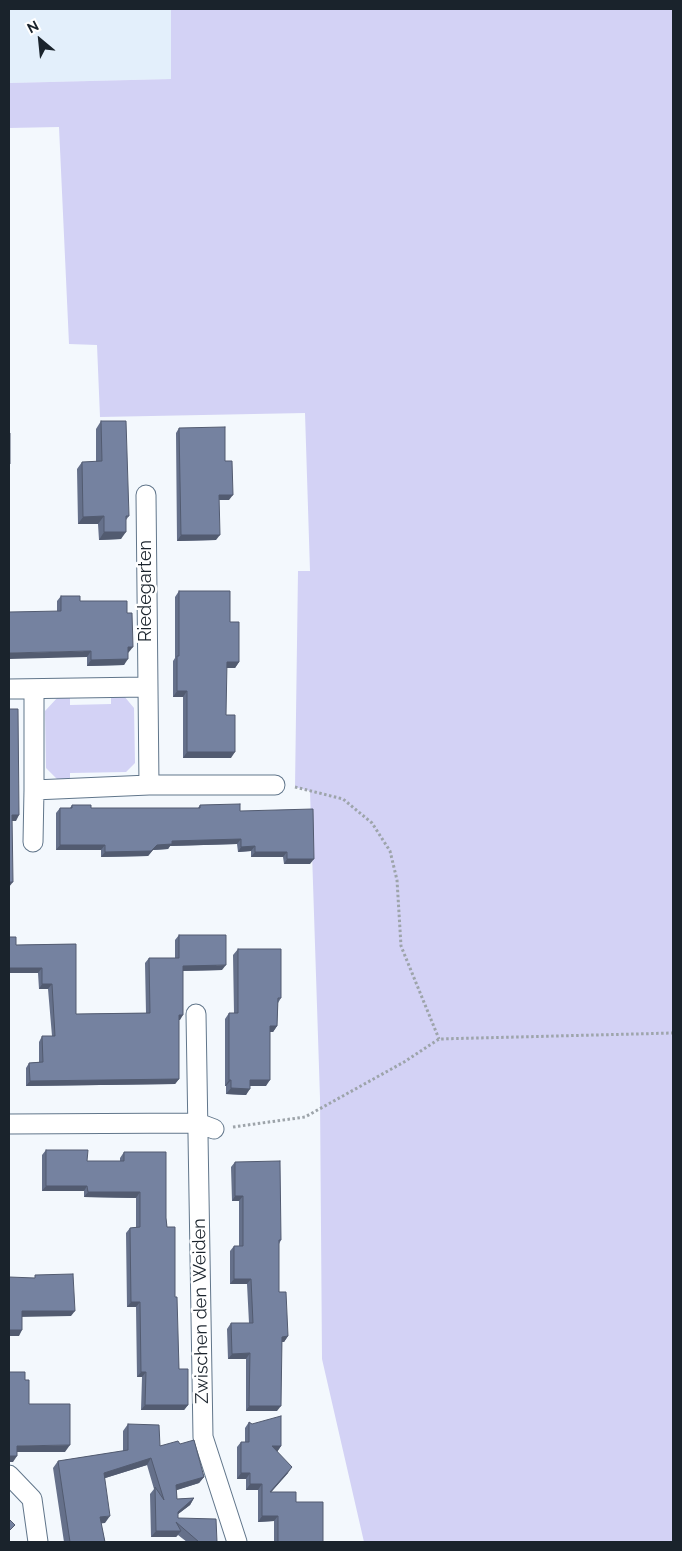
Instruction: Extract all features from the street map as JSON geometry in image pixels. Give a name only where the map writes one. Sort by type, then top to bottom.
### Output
[{"type":"street","name":"Riedegarten","points":[[146,495],[146,687],[149,784]]},
{"type":"street","points":[[9,690],[146,687]]},
{"type":"street","points":[[33,842],[34,689]]},
{"type":"street","points":[[34,790],[149,784],[275,785]]},
{"type":"street","name":"Zwischen den Weiden","points":[[196,1014],[206,1126],[203,1437],[237,1542]]},
{"type":"street","points":[[9,1124],[206,1126]]},
{"type":"street","points":[[9,1475],[32,1499],[38,1542]]},
{"type":"path","points":[[275,785],[295,787],[343,799],[372,823],[390,851],[397,880],[401,946],[438,1039]]},
{"type":"path","points":[[206,1126],[305,1117],[404,1062],[438,1039],[673,1033]]},
{"type":"shaded area","points":[[9,9],[171,9],[171,79],[9,83]]},
{"type":"shaded area","points":[[171,9],[673,9],[673,1542],[364,1542],[322,1359],[320,1098],[310,791],[295,787],[298,571],[310,571],[305,413],[100,417],[97,345],[69,344],[59,127],[9,128],[9,83],[171,79]]},
{"type":"shaded area","points":[[111,696],[124,696],[134,708],[135,763],[126,772],[70,773],[70,779],[57,779],[46,768],[45,711],[58,697],[70,697],[70,705],[111,704]]},
{"type":"building","points":[[101,421],[126,421],[129,516],[126,516],[126,532],[104,532],[104,516],[83,517],[82,462],[102,461]]},
{"type":"building","points":[[225,427],[225,461],[232,461],[233,495],[219,495],[220,535],[181,535],[179,428]]},
{"type":"building","points":[[10,433],[10,464],[9,464]]},
{"type":"building","points":[[179,591],[230,591],[230,622],[239,622],[239,662],[227,662],[226,715],[235,715],[235,752],[187,752],[187,691],[177,691]]},
{"type":"building","points":[[61,596],[80,596],[80,601],[127,601],[127,613],[132,613],[133,647],[128,647],[128,659],[91,660],[91,651],[9,653],[9,612],[61,611]]},
{"type":"building","points":[[9,709],[18,709],[19,815],[12,815],[13,882],[9,882]]},
{"type":"building","points":[[240,804],[240,811],[313,809],[314,859],[287,859],[287,852],[255,852],[255,846],[241,847],[241,839],[172,841],[172,844],[157,845],[151,851],[105,852],[105,845],[60,845],[60,808],[72,808],[72,805],[91,805],[91,808],[200,808],[200,805]]},
{"type":"building","points":[[179,935],[226,935],[226,965],[183,966],[183,1015],[179,1015],[179,1079],[30,1081],[29,1063],[43,1062],[42,1036],[55,1036],[52,984],[42,984],[42,968],[9,968],[9,937],[16,937],[16,945],[76,944],[76,1014],[150,1013],[149,958],[179,958]]},
{"type":"building","points":[[238,949],[281,949],[281,998],[278,998],[277,1026],[270,1026],[270,1080],[250,1080],[250,1089],[231,1088],[231,1080],[229,1080],[229,1013],[238,1013]]},
{"type":"building","points":[[46,1150],[88,1150],[87,1161],[124,1161],[124,1152],[166,1152],[167,1227],[175,1227],[175,1297],[177,1297],[179,1369],[188,1369],[188,1405],[145,1405],[146,1372],[141,1372],[140,1302],[131,1302],[130,1228],[140,1227],[140,1192],[88,1192],[87,1186],[46,1186]]},
{"type":"building","points":[[280,1161],[281,1240],[279,1240],[279,1292],[286,1292],[288,1336],[282,1337],[281,1406],[249,1406],[250,1353],[232,1354],[231,1323],[253,1323],[251,1279],[234,1279],[234,1246],[243,1246],[243,1196],[235,1196],[235,1162]]},
{"type":"building","points":[[73,1274],[75,1311],[22,1311],[22,1330],[9,1330],[9,1277],[35,1278],[35,1275]]},
{"type":"building","points":[[9,1372],[25,1372],[25,1380],[29,1380],[29,1404],[70,1404],[70,1445],[17,1446],[17,1456],[9,1456]]},
{"type":"building","points":[[281,1416],[281,1446],[272,1446],[292,1467],[270,1492],[296,1492],[296,1502],[323,1502],[323,1542],[278,1542],[278,1516],[262,1516],[262,1484],[250,1484],[250,1473],[241,1473],[241,1442],[249,1442],[249,1422],[252,1424]]},
{"type":"building","points":[[128,1424],[159,1425],[160,1446],[178,1441],[180,1444],[194,1440],[204,1477],[176,1485],[177,1499],[194,1498],[178,1512],[178,1518],[216,1519],[217,1542],[199,1542],[176,1522],[181,1531],[156,1531],[155,1487],[164,1500],[151,1458],[104,1473],[110,1516],[100,1517],[105,1542],[70,1542],[58,1461],[128,1450]]},
{"type":"building","points":[[9,1519],[15,1525],[9,1531]]}]
